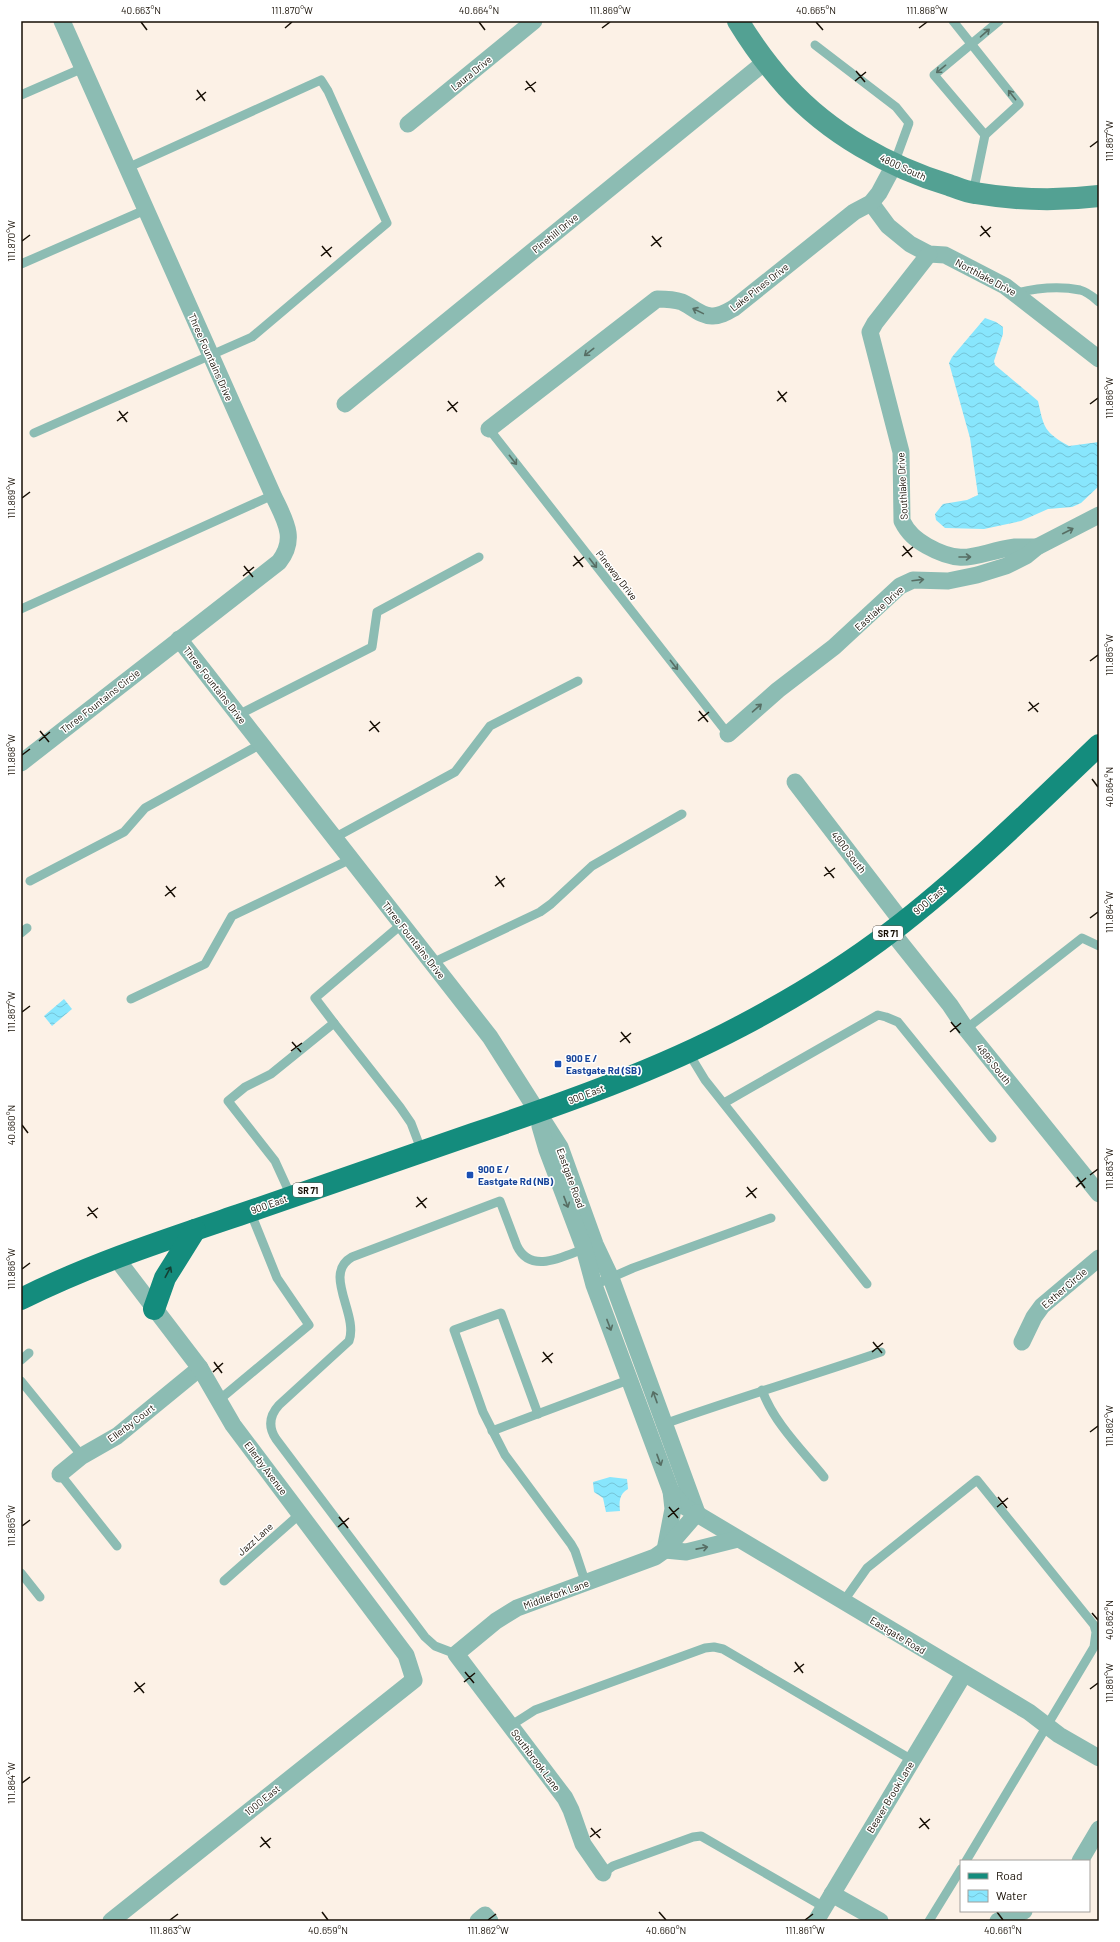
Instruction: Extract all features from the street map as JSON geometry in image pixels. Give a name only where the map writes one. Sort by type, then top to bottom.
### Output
[{"type":"main road","name":"900 East","points":[[21,1299],[78,1272],[116,1258],[291,1196],[537,1112],[643,1072],[688,1052],[740,1026],[791,998],[837,969],[897,927],[975,861],[1099,745]]},
{"type":"main road","points":[[154,1309],[165,1278],[195,1230]]},
{"type":"street","name":"Three Fountains Drive","points":[[62,21],[288,531],[289,545],[279,562],[179,639],[490,1037],[537,1112]]},
{"type":"street","name":"Laura Drive","points":[[408,124],[534,21]]},
{"type":"street","name":"4800 South","points":[[738,21],[765,62],[788,88],[811,110],[836,129],[894,165],[933,181],[973,193],[1006,197],[1048,199],[1099,196]]},
{"type":"street","name":"Pinehill Drive","points":[[345,404],[765,62]]},
{"type":"street","name":"Lake Pines Drive","points":[[489,430],[656,300],[669,298],[712,317],[723,314],[734,308],[854,212],[871,203],[879,193],[894,165]]},
{"type":"street","name":"Northlake Drive","points":[[871,203],[888,226],[898,236],[929,254],[945,255],[1017,293],[1099,359]]},
{"type":"street","name":"Southlake Drive","points":[[929,254],[875,323],[870,332],[901,452],[902,521],[906,530],[916,540],[936,551],[954,558],[975,557],[1015,548],[1037,547]]},
{"type":"street","name":"Eastlake Drive","points":[[728,734],[778,690],[834,647],[900,586],[913,580],[948,581],[977,575],[1006,566],[1026,556],[1037,547],[1099,515]]},
{"type":"street","name":"Three Fountains Circle","points":[[21,763],[179,639]]},
{"type":"street","name":"4900 South","points":[[795,782],[897,927]]},
{"type":"street","name":"4895 South","points":[[897,927],[966,1029],[1099,1194]]},
{"type":"street","name":"Eastgate Road","points":[[537,1112],[560,1147],[590,1246],[594,1285],[671,1492],[673,1509],[665,1550]]},
{"type":"street","name":"Eastgate Road","points":[[590,1246],[611,1278],[697,1513]]},
{"type":"street","name":"Ellerby Avenue","points":[[116,1258],[200,1368],[233,1425],[406,1655],[414,1680]]},
{"type":"street","name":"Esther Circle","points":[[1022,1342],[1034,1317],[1042,1306],[1099,1258]]},
{"type":"street","name":"Ellerby Court","points":[[60,1474],[82,1456],[116,1436],[200,1368]]},
{"type":"street","name":"Eastgate Road","points":[[671,1492],[682,1505],[1028,1712],[1099,1758]]},
{"type":"street","name":"Middlefork Lane","points":[[456,1654],[496,1622],[517,1608],[586,1584],[656,1557],[665,1550],[697,1513]]},
{"type":"street","points":[[665,1550],[686,1552],[738,1539]]},
{"type":"street","name":"Southbrook Lane","points":[[456,1654],[565,1798],[571,1810],[583,1844],[603,1873]]},
{"type":"street","name":"Beaver Brook Lane","points":[[824,1907],[964,1674]]},
{"type":"street","name":"1000 East","points":[[111,1921],[414,1680]]},
{"type":"street","points":[[1081,1860],[1099,1829]]},
{"type":"street","points":[[824,1907],[880,1921]]},
{"type":"street","points":[[998,1921],[1021,1912]]},
{"type":"lane","points":[[953,21],[1019,104],[985,135],[973,193]]},
{"type":"lane","points":[[985,135],[934,75],[998,21]]},
{"type":"lane","points":[[815,46],[896,107],[909,123],[894,165]]},
{"type":"lane","points":[[21,95],[83,68]]},
{"type":"lane","points":[[34,433],[252,337],[387,223],[328,90],[321,80],[127,168]]},
{"type":"lane","points":[[21,264],[145,210]]},
{"type":"lane","points":[[1017,293],[1036,289],[1081,290],[1099,302]]},
{"type":"lane","name":"Pineway Drive","points":[[489,430],[728,734]]},
{"type":"lane","points":[[21,609],[273,495]]},
{"type":"lane","points":[[238,715],[372,647],[377,612],[479,557]]},
{"type":"lane","points":[[334,838],[455,772],[490,726],[578,681]]},
{"type":"lane","points":[[30,881],[124,832],[145,808],[261,744]]},
{"type":"lane","points":[[432,963],[540,912],[592,866],[682,814]]},
{"type":"lane","points":[[131,999],[205,964],[232,916],[351,859]]},
{"type":"lane","points":[[402,924],[315,998],[400,1107],[411,1123],[422,1152]]},
{"type":"lane","points":[[966,1029],[1082,938],[1099,946]]},
{"type":"lane","points":[[724,1103],[878,1016],[886,1016],[898,1022],[992,1138]]},
{"type":"lane","points":[[291,1196],[275,1162],[228,1101],[245,1088],[271,1074],[334,1023]]},
{"type":"lane","points":[[688,1052],[705,1080],[867,1284]]},
{"type":"lane","points":[[456,1654],[435,1646],[425,1638],[276,1439],[270,1426],[271,1416],[278,1405],[349,1340],[352,1328],[339,1275],[343,1264],[352,1257],[500,1201],[519,1252],[528,1260],[540,1262],[590,1246]]},
{"type":"lane","points":[[219,1400],[309,1325],[277,1278],[250,1211]]},
{"type":"lane","points":[[594,1285],[771,1218]]},
{"type":"lane","points":[[538,1414],[501,1313],[454,1330],[483,1412],[492,1431],[505,1455],[571,1544],[575,1551],[586,1584]]},
{"type":"lane","points":[[648,1430],[762,1390],[812,1376],[881,1352]]},
{"type":"lane","points":[[21,1360],[29,1353]]},
{"type":"lane","points":[[492,1431],[646,1373]]},
{"type":"lane","points":[[21,1381],[82,1456]]},
{"type":"lane","points":[[762,1390],[767,1404],[775,1417],[824,1477]]},
{"type":"lane","points":[[60,1474],[117,1546]]},
{"type":"lane","points":[[843,1602],[867,1568],[977,1480],[1090,1618],[1096,1632],[1094,1647],[967,1860]]},
{"type":"lane","name":"Jazz Lane","points":[[224,1581],[300,1514]]},
{"type":"lane","points":[[21,1573],[40,1597]]},
{"type":"lane","points":[[510,1726],[535,1710],[705,1648],[714,1647],[723,1649],[912,1760]]},
{"type":"lane","points":[[603,1873],[613,1866],[693,1837],[701,1836],[824,1907]]},
{"type":"lane","points":[[929,1921],[960,1871]]},
{"type":"water","points":[[985,318],[996,322],[1003,327],[1003,334],[994,361],[995,365],[1038,401],[1044,423],[1050,433],[1069,446],[1099,442],[1099,486],[1081,503],[1072,507],[1048,509],[1021,521],[984,529],[945,528],[936,520],[935,514],[943,504],[967,500],[978,495],[970,438],[949,363],[952,357]]},
{"type":"water","points":[[64,999],[72,1009],[52,1026],[44,1016]]},
{"type":"water","points":[[610,1477],[627,1479],[628,1489],[620,1498],[620,1511],[606,1512],[603,1498],[594,1492],[593,1482]]},
{"type":"place","name":"900 E / Eastgate Rd (SB)","points":[[558,1064]]},
{"type":"place","name":"900 E / Eastgate Rd (NB)","points":[[470,1175]]}]
